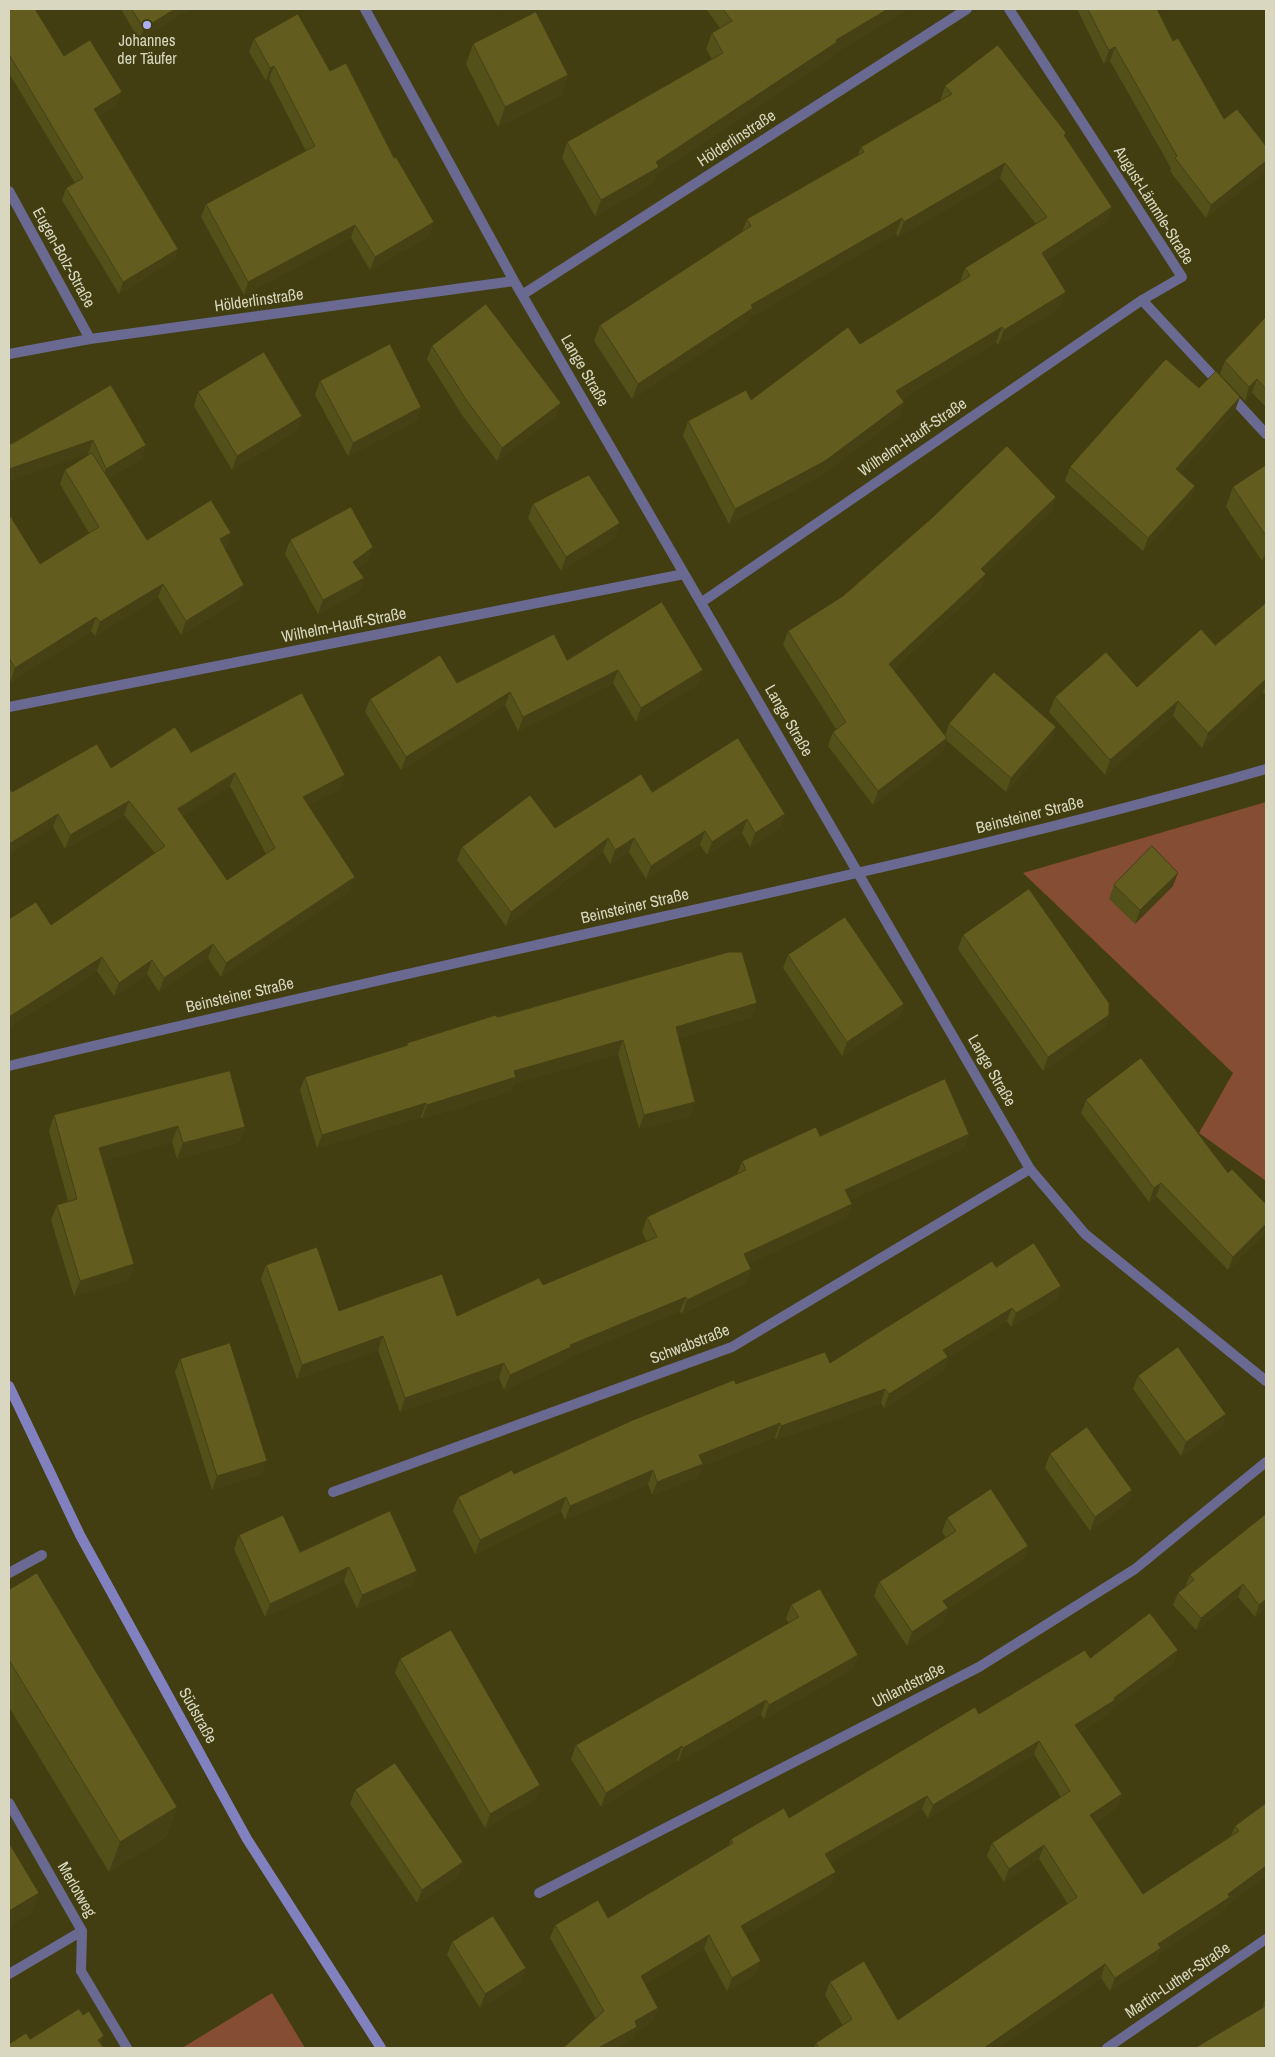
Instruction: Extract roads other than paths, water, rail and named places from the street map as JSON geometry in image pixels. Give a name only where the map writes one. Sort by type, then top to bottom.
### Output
[{"type":"street","name":"Lange Straße","points":[[365,9],[522,295],[1030,1169],[1085,1234],[1266,1381]]},
{"type":"street","name":"Hölderlinstraße","points":[[522,295],[967,9]]},
{"type":"street","name":"August-Lämmle-Straße","points":[[1009,9],[1182,277],[1142,300]]},
{"type":"street","name":"Eugen-Bolz-Straße","points":[[9,191],[90,339]]},
{"type":"street","name":"Hölderlinstraße","points":[[9,354],[90,339],[514,281]]},
{"type":"street","points":[[1142,300],[1266,434]]},
{"type":"street","name":"Wilhelm-Hauff-Straße","points":[[702,602],[1142,300]]},
{"type":"street","name":"Wilhelm-Hauff-Straße","points":[[9,707],[684,574]]},
{"type":"street","name":"Beinsteiner Straße","points":[[9,1066],[234,1012],[858,873],[1162,799],[1266,769]]},
{"type":"street","name":"Schwabstraße","points":[[332,1492],[732,1347],[1030,1169]]},
{"type":"street","name":"Südstraße","points":[[9,1386],[80,1535],[247,1840],[381,2048]]},
{"type":"street","name":"Uhlandstraße","points":[[539,1893],[979,1667],[1135,1569],[1266,1462]]},
{"type":"street","points":[[9,1573],[42,1555]]},
{"type":"street","name":"Merlotweg","points":[[9,1803],[82,1931],[81,1971],[127,2048]]},
{"type":"street","points":[[9,1974],[82,1931]]},
{"type":"street","name":"Martin-Luther-Straße","points":[[1107,2048],[1266,1939]]},
{"type":"place","name":"Johannes der Täufer","points":[[147,25]]}]
